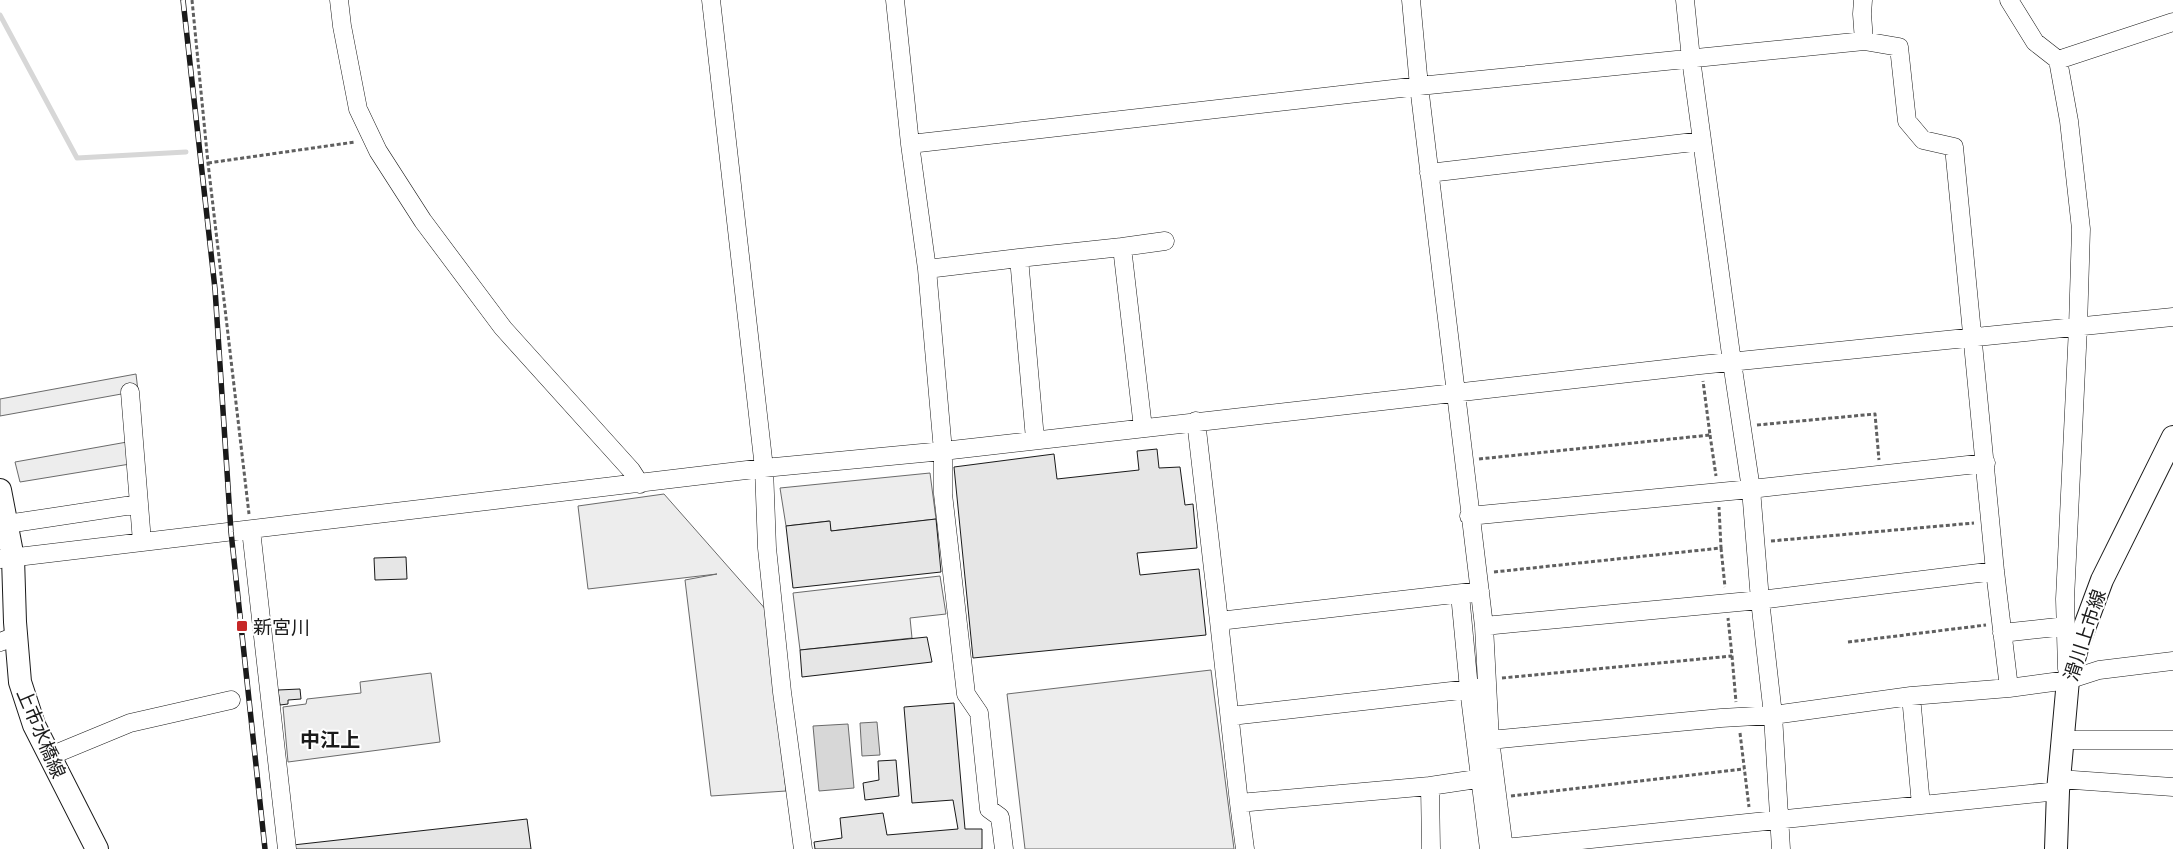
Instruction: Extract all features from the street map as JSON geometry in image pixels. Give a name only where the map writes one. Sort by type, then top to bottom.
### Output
[{"type":"main road","name":"滑川上市線","points":[[2056,849],[2058,785],[2068,680],[2078,642],[2102,580],[2173,437]]},
{"type":"main road","name":"上市水橋線","points":[[0,490],[7,524],[8,639],[34,724],[97,849]]},
{"type":"street","points":[[339,0],[358,109],[371,139],[423,221],[503,328],[631,470],[640,484]]},
{"type":"street","points":[[711,0],[764,468],[767,548],[782,692],[803,849]]},
{"type":"street","points":[[895,0],[910,144],[927,269],[943,451],[943,494],[966,694],[979,713],[989,809],[1000,817],[1004,849]]},
{"type":"street","points":[[1411,0],[1429,173],[1469,516],[1484,626],[1490,740],[1488,777],[1498,798],[1499,849]]},
{"type":"street","points":[[1685,0],[1702,141],[1751,489],[1760,600],[1773,715],[1781,849]]},
{"type":"street","points":[[1863,0],[1864,41]]},
{"type":"street","points":[[2009,0],[2035,42],[2058,60],[2070,120],[2081,229],[2065,589],[2068,680]]},
{"type":"street","points":[[2058,60],[2173,22]]},
{"type":"street","points":[[910,144],[1419,86],[1864,41],[1899,47],[1907,120],[1922,140],[1954,147],[1995,571],[2009,688]]},
{"type":"street","points":[[1429,173],[1702,141]]},
{"type":"street","points":[[927,269],[1165,241]]},
{"type":"street","points":[[1122,247],[1143,428]]},
{"type":"street","points":[[1019,258],[1036,439]]},
{"type":"street","points":[[6,558],[764,468],[943,451],[1700,365],[2173,317]]},
{"type":"street","points":[[130,392],[142,542]]},
{"type":"street","points":[[1196,421],[1245,849]]},
{"type":"street","points":[[1469,516],[1751,489],[1986,463]]},
{"type":"street","points":[[7,524],[139,504]]},
{"type":"street","points":[[251,530],[287,849]]},
{"type":"street","points":[[1484,626],[1760,600],[1995,571]]},
{"type":"street","points":[[1219,621],[1480,592]]},
{"type":"street","points":[[1460,594],[1469,689],[1488,777],[1499,849]]},
{"type":"street","points":[[2002,628],[2066,626]]},
{"type":"street","points":[[1490,740],[1773,715],[1911,696],[2009,688],[2068,680],[2099,670],[2173,661]]},
{"type":"street","points":[[1231,716],[1469,689],[1487,683]]},
{"type":"street","points":[[1911,696],[1922,805]]},
{"type":"street","points":[[50,756],[130,723],[231,700]]},
{"type":"street","points":[[2062,740],[2173,740]]},
{"type":"street","points":[[1239,803],[1430,786],[1488,777]]},
{"type":"street","points":[[1499,849],[1922,805],[2058,785],[2173,787]]},
{"type":"street","points":[[1430,786],[1431,849]]},
{"type":"path","points":[[192,0],[208,163],[251,530]]},
{"type":"path","points":[[208,163],[371,139]]},
{"type":"path","points":[[1700,365],[1718,492],[1726,603],[1750,823]]},
{"type":"path","points":[[1742,427],[1875,414],[1880,474]]},
{"type":"path","points":[[1463,460],[1710,435]]},
{"type":"path","points":[[1756,542],[1990,521]]},
{"type":"path","points":[[1478,574],[1721,548]]},
{"type":"path","points":[[1848,642],[2002,628]]},
{"type":"path","points":[[1487,683],[1732,656]]},
{"type":"path","points":[[1498,798],[1744,769]]},
{"type":"shaded area","points":[[136,374],[138,391],[0,416],[0,399]]},
{"type":"shaded area","points":[[127,442],[130,464],[20,482],[15,462]]},
{"type":"shaded area","points":[[930,473],[936,519],[831,531],[829,521],[786,526],[780,488]]},
{"type":"shaded area","points":[[664,494],[768,612],[786,791],[711,796],[685,580],[717,574],[588,589],[578,506]]},
{"type":"shaded area","points":[[940,576],[946,614],[910,618],[912,638],[800,650],[793,593]]},
{"type":"shaded area","points":[[1211,670],[1234,849],[1025,849],[1007,694]]},
{"type":"shaded area","points":[[431,673],[440,742],[288,762],[283,707],[306,704],[307,699],[361,693],[360,682]]},
{"type":"shaded area","points":[[877,722],[880,755],[862,756],[860,723]]},
{"type":"shaded area","points":[[848,724],[854,788],[819,791],[813,726]]},
{"type":"building","points":[[1157,449],[1159,468],[1180,467],[1185,505],[1193,504],[1197,548],[1137,553],[1140,575],[1199,569],[1206,635],[973,658],[954,467],[1054,454],[1057,479],[1139,470],[1137,451]]},
{"type":"building","points":[[936,519],[941,572],[793,588],[786,526],[830,521],[831,531]]},
{"type":"building","points":[[406,557],[407,579],[375,580],[374,558]]},
{"type":"building","points":[[927,637],[932,662],[802,677],[800,650]]},
{"type":"building","points":[[300,689],[301,699],[288,700],[288,704],[280,705],[278,690]]},
{"type":"building","points":[[954,703],[965,829],[982,829],[982,849],[815,849],[814,842],[842,838],[840,818],[883,813],[887,835],[958,829],[953,800],[912,803],[904,707]]},
{"type":"building","points":[[896,760],[899,796],[865,800],[863,783],[879,780],[878,761]]},
{"type":"building","points":[[527,819],[531,849],[293,849],[293,845]]},
{"type":"waterway","points":[[0,15],[77,158],[186,152]]},
{"type":"railway","points":[[183,0],[215,289],[231,532],[265,849]]},
{"type":"place","name":"新宮川","points":[[242,626]]},
{"type":"district","name":"中江上","points":[[330,739]]}]
